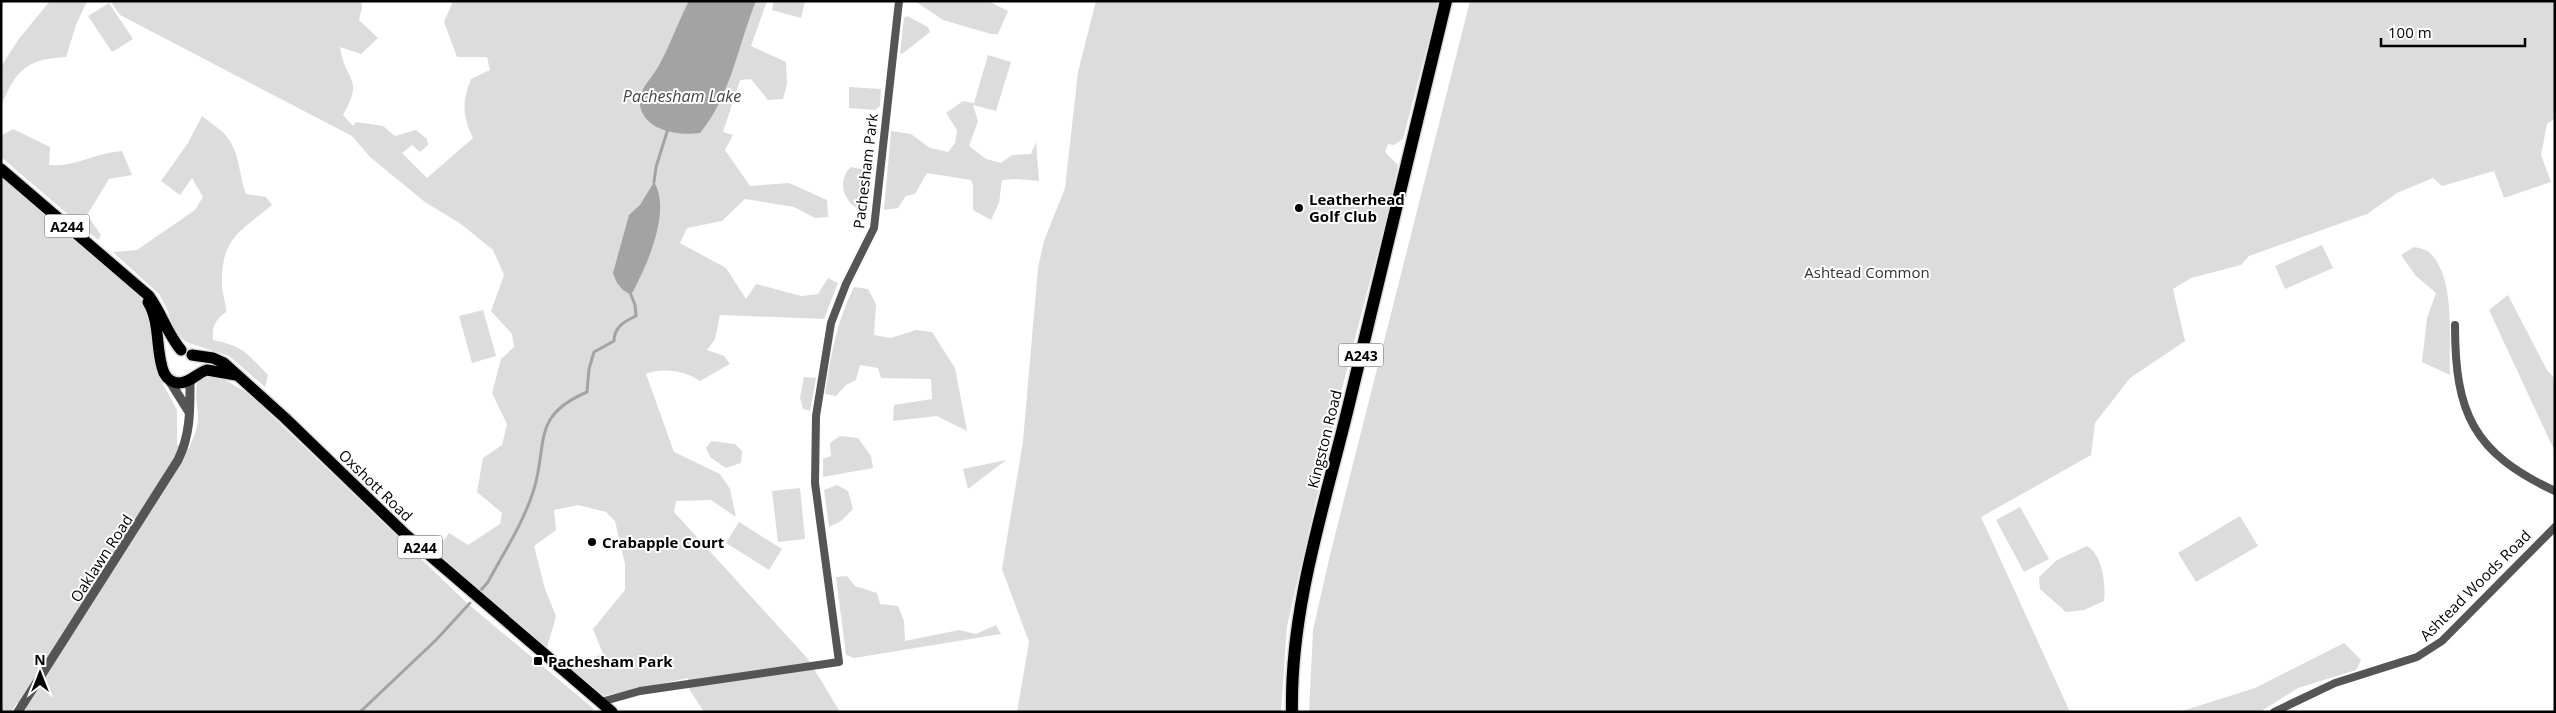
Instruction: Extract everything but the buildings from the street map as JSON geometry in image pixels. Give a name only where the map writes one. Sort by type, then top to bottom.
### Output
[{"type":"highway","name":"Kingston Road","points":[[1292,712],[1292,690],[1305,584],[1396,216],[1446,1]]},
{"type":"main road","name":"A244","points":[[1,169],[149,296],[161,312],[174,340],[181,350]]},
{"type":"main road","name":"A244","points":[[132,283],[149,304],[156,322],[163,364]]},
{"type":"main road","points":[[191,378],[196,366],[192,355],[181,350],[167,355],[163,364],[163,370],[169,380],[180,383],[191,378],[207,370],[236,375]]},
{"type":"main road","name":"Oxshott Road","points":[[192,355],[213,358],[224,363],[406,535],[612,712]]},
{"type":"street","name":"Pachesham Park","points":[[601,702],[640,692],[838,662],[815,483],[816,416],[831,324],[846,284],[874,228],[899,1]]},
{"type":"street","points":[[2455,325],[2456,358],[2464,405],[2466,414],[2480,439],[2515,470],[2555,491]]},
{"type":"street","name":"Oaklawn Road","points":[[18,712],[178,460],[186,444],[191,378]]},
{"type":"street","points":[[169,380],[189,412]]},
{"type":"street","name":"Ashtead Woods Road","points":[[2274,712],[2335,683],[2426,652],[2442,641],[2555,527]]},
{"type":"green space","points":[[50,1],[87,1],[76,25],[66,57],[41,60],[24,69],[12,83],[1,106],[1,67],[18,40]]},
{"type":"green space","points":[[110,1],[361,1],[362,8],[359,20],[378,38],[361,54],[340,47],[342,59],[353,86],[353,93],[343,115],[353,126],[356,122],[383,126],[395,136],[416,130],[427,139],[428,145],[420,152],[412,145],[402,153],[427,178],[473,138],[465,115],[466,95],[471,79],[490,70],[487,57],[457,57],[444,22],[453,1],[767,1],[751,46],[786,62],[787,84],[783,99],[768,100],[751,79],[740,80],[723,132],[733,135],[725,150],[750,186],[789,183],[827,200],[828,217],[815,218],[794,207],[745,199],[722,221],[687,228],[680,243],[726,268],[746,299],[756,284],[801,296],[818,294],[828,278],[838,283],[824,319],[720,315],[715,339],[707,350],[724,356],[730,364],[700,381],[674,371],[659,371],[646,374],[674,452],[720,474],[730,489],[736,517],[711,500],[676,501],[674,512],[808,659],[840,712],[704,712],[689,689],[688,678],[604,696],[568,666],[603,654],[593,629],[625,590],[625,564],[615,521],[606,512],[578,505],[554,510],[556,530],[534,546],[545,589],[556,616],[547,648],[435,553],[449,533],[468,545],[500,524],[502,513],[477,492],[483,458],[502,445],[507,424],[492,393],[501,359],[514,347],[512,334],[491,311],[504,275],[493,250],[461,224],[425,202],[370,157],[352,136],[120,15]]},
{"type":"green space","points":[[774,1],[805,1],[801,18],[772,10]]},
{"type":"green space","points":[[915,1],[988,1],[1008,11],[998,34],[991,34],[943,20]]},
{"type":"green space","points":[[1096,1],[1439,1],[1403,139],[1394,145],[1388,144],[1385,152],[1398,165],[1393,193],[1340,396],[1287,626],[1281,712],[1017,712],[1029,642],[1002,569],[1023,441],[1038,268],[1044,241],[1065,188],[1078,72]]},
{"type":"green space","name":"Ashtead Common","points":[[1470,1],[2555,1],[2555,118],[2547,124],[2541,155],[2551,182],[2504,198],[2494,171],[2442,186],[2433,178],[2397,193],[2367,214],[2249,256],[2241,265],[2191,278],[2173,289],[2185,341],[2130,378],[2095,423],[2091,455],[1981,517],[2070,712],[1309,712],[1313,630],[1330,555]]},
{"type":"green space","points":[[109,3],[133,39],[112,52],[88,16]]},
{"type":"green space","points":[[907,16],[928,27],[930,32],[902,54],[900,53],[904,18]]},
{"type":"green space","points":[[988,55],[1011,62],[996,111],[973,105],[978,121],[969,146],[986,159],[1001,163],[1012,155],[1031,154],[1036,142],[1039,181],[1002,180],[999,203],[991,220],[973,210],[973,186],[971,180],[927,173],[915,194],[906,196],[898,208],[884,210],[891,131],[911,134],[930,148],[948,152],[955,143],[957,130],[946,113],[963,101],[974,103]]},
{"type":"green space","points":[[849,87],[881,89],[880,106],[875,110],[849,108]]},
{"type":"green space","points":[[202,116],[222,131],[231,143],[237,157],[246,194],[266,197],[272,205],[241,230],[229,246],[225,256],[222,288],[226,312],[215,324],[213,335],[213,340],[239,348],[255,361],[268,375],[265,387],[229,356],[186,342],[173,330],[168,311],[159,294],[113,252],[137,250],[195,210],[203,197],[192,178],[180,195],[161,181],[188,143]]},
{"type":"green space","points":[[13,129],[50,147],[49,165],[67,164],[122,151],[132,175],[109,179],[87,215],[101,235],[98,240],[1,157],[1,136]]},
{"type":"green space","points":[[851,167],[871,171],[866,211],[853,205],[845,193],[843,187],[844,180],[846,173]]},
{"type":"green space","points":[[1,175],[104,263],[142,299],[154,326],[160,379],[177,410],[177,445],[189,448],[198,424],[197,383],[206,377],[223,379],[248,393],[468,604],[594,709],[590,712],[25,712],[26,709],[17,703],[11,712],[1,712]]},
{"type":"green space","points":[[2322,245],[2333,268],[2285,289],[2275,266]]},
{"type":"green space","points":[[2414,247],[2429,252],[2438,263],[2444,277],[2449,310],[2450,375],[2422,362],[2427,318],[2436,293],[2416,276],[2401,255]]},
{"type":"green space","points":[[854,287],[868,289],[876,304],[874,335],[891,338],[916,330],[932,332],[955,368],[967,431],[937,416],[893,421],[894,405],[932,399],[931,379],[881,378],[878,368],[860,365],[856,380],[846,385],[836,396],[825,394],[835,339]]},
{"type":"green space","points":[[2508,295],[2547,370],[2555,379],[2555,452],[2489,310]]},
{"type":"green space","points":[[483,310],[496,356],[472,363],[459,316]]},
{"type":"green space","points":[[804,377],[816,378],[810,411],[803,409],[800,398]]},
{"type":"green space","points":[[840,436],[858,438],[871,456],[873,468],[823,477],[823,459],[831,456],[830,443]]},
{"type":"green space","points":[[711,441],[735,444],[742,451],[741,463],[726,468],[710,457],[706,448]]},
{"type":"green space","points":[[1006,460],[968,489],[963,469]]},
{"type":"green space","points":[[837,485],[848,491],[853,509],[841,521],[829,527],[824,490]]},
{"type":"green space","points":[[800,488],[805,539],[778,542],[772,491]]},
{"type":"green space","points":[[2020,507],[2049,559],[2024,572],[1996,520]]},
{"type":"green space","points":[[2240,516],[2258,546],[2196,582],[2178,553]]},
{"type":"green space","points":[[739,522],[782,549],[769,570],[726,543]]},
{"type":"green space","points":[[2087,546],[2097,556],[2100,563],[2104,579],[2104,601],[2084,610],[2066,612],[2040,589],[2039,577],[2057,560]]},
{"type":"green space","points":[[847,576],[855,586],[877,593],[880,604],[898,606],[904,621],[905,641],[959,630],[976,634],[996,625],[1001,634],[854,658],[846,655],[836,577]]},
{"type":"green space","points":[[2344,643],[2361,660],[2356,670],[2298,688],[2260,712],[2179,712],[2255,688]]},
{"type":"water","name":"Pachesham Lake","points":[[689,1],[756,1],[727,87],[711,119],[700,133],[682,134],[664,130],[648,121],[643,114],[640,100],[643,90],[662,60]]},
{"type":"water","points":[[654,182],[659,194],[659,223],[650,255],[631,295],[617,283],[613,273],[629,215],[640,205]]},
{"type":"waterway","points":[[654,182],[656,167],[667,132]]},
{"type":"waterway","points":[[481,590],[488,582],[507,548],[530,501],[549,421],[569,401],[587,392],[589,369],[594,352],[614,341],[618,328],[624,322],[636,316],[635,305],[631,295]]},
{"type":"waterway","points":[[360,712],[436,640],[470,603]]},
{"type":"place","name":"Leatherhead Golf Club","points":[[1299,208]]},
{"type":"place","name":"Crabapple Court","points":[[592,542]]},
{"type":"place","name":"Pachesham Park","points":[[538,661]]}]
